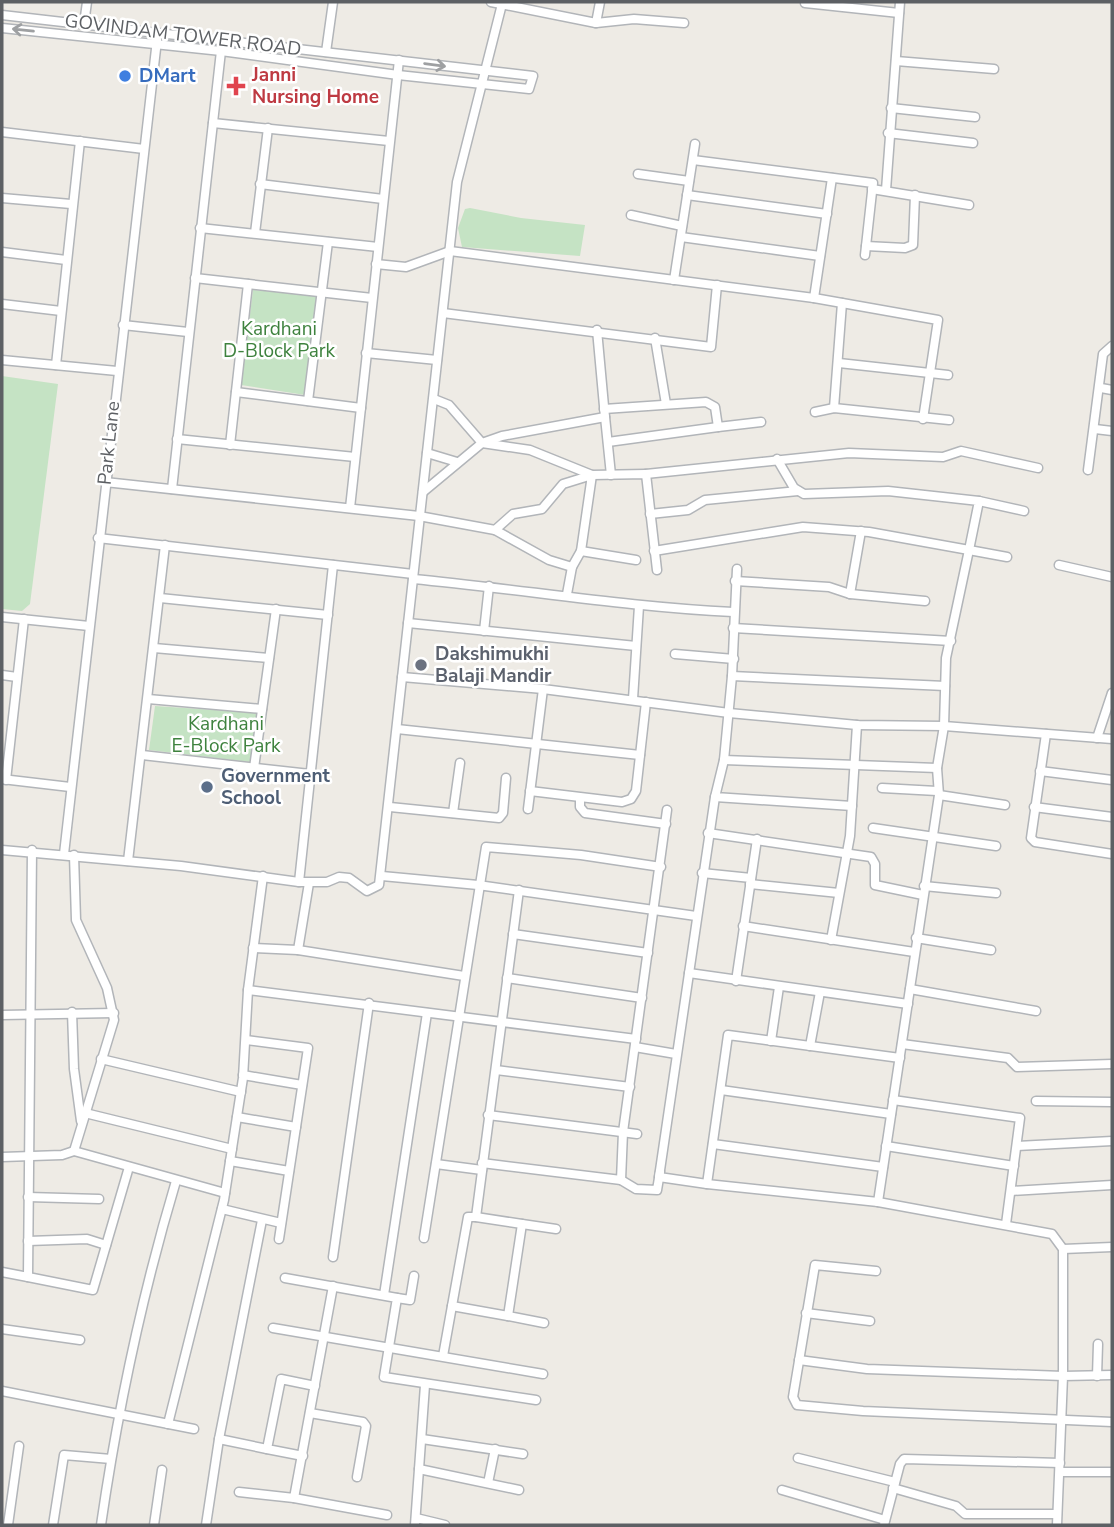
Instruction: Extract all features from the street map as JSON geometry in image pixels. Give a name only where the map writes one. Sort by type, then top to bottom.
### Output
[{"type":"street","points":[[85,24],[87,2]]},
{"type":"street","points":[[326,52],[333,2]]},
{"type":"street","points":[[491,2],[535,5],[596,23],[634,19],[684,23]]},
{"type":"street","points":[[596,23],[600,2]]},
{"type":"street","points":[[886,190],[888,133],[900,2]]},
{"type":"street","points":[[805,3],[899,13]]},
{"type":"street","points":[[2,850],[32,850],[128,860],[304,882],[327,883],[339,877],[349,878],[367,891],[379,885],[390,807],[419,516],[457,183],[502,4]]},
{"type":"street","name":"GOVINDAM TOWER ROAD","points":[[2,15],[533,76],[529,89],[482,85],[221,51],[2,28]]},
{"type":"street","name":"Park Lane","points":[[64,854],[117,371],[158,32]]},
{"type":"street","points":[[172,489],[221,51]]},
{"type":"street","points":[[350,508],[399,60]]},
{"type":"street","points":[[896,61],[994,69]]},
{"type":"street","points":[[891,108],[975,117]]},
{"type":"street","points":[[213,123],[389,141]]},
{"type":"street","points":[[255,233],[268,128]]},
{"type":"street","points":[[2,132],[144,149]]},
{"type":"street","points":[[888,133],[973,143]]},
{"type":"street","points":[[56,365],[71,204],[80,141]]},
{"type":"street","points":[[674,280],[695,144]]},
{"type":"street","points":[[693,160],[873,183],[866,250],[905,248],[913,244],[915,195]]},
{"type":"street","points":[[638,174],[689,181]]},
{"type":"street","points":[[814,298],[832,178]]},
{"type":"street","points":[[260,184],[383,199]]},
{"type":"street","points":[[873,189],[969,205]]},
{"type":"street","points":[[687,195],[827,214]]},
{"type":"street","points":[[2,198],[71,204]]},
{"type":"street","points":[[631,215],[682,226]]},
{"type":"street","points":[[200,228],[378,247]]},
{"type":"street","points":[[681,237],[820,256]]},
{"type":"street","points":[[308,401],[328,242]]},
{"type":"street","points":[[376,264],[406,267],[450,251],[814,298],[937,320],[923,419]]},
{"type":"street","points":[[2,252],[66,260]]},
{"type":"street","points":[[195,278],[372,298]]},
{"type":"street","points":[[230,444],[248,284]]},
{"type":"street","points":[[443,313],[597,330],[711,347],[717,285]]},
{"type":"street","points":[[834,408],[842,303]]},
{"type":"street","points":[[2,304],[61,311]]},
{"type":"street","points":[[123,325],[188,332]]},
{"type":"street","points":[[597,330],[611,475]]},
{"type":"street","points":[[655,338],[666,404]]},
{"type":"street","points":[[1088,470],[1101,388],[1103,354],[1112,346]]},
{"type":"street","points":[[366,353],[437,360]]},
{"type":"street","points":[[2,360],[117,371]]},
{"type":"street","points":[[839,363],[948,375]]},
{"type":"street","points":[[1101,388],[1112,390]]},
{"type":"street","points":[[236,392],[360,408]]},
{"type":"street","points":[[434,399],[449,405],[482,443],[530,450],[592,475]]},
{"type":"street","points":[[423,492],[482,443],[605,413],[666,404],[711,403],[717,412],[718,427]]},
{"type":"street","points":[[815,412],[834,408],[949,420]]},
{"type":"street","points":[[608,442],[761,422]]},
{"type":"street","points":[[1095,429],[1112,432]]},
{"type":"street","points":[[177,439],[355,457]]},
{"type":"street","points":[[495,530],[513,514],[542,509],[563,484],[592,475],[646,474],[849,453],[943,457],[961,451],[1038,468]]},
{"type":"street","points":[[427,453],[457,462]]},
{"type":"street","points":[[778,459],[798,491]]},
{"type":"street","points":[[646,474],[657,570]]},
{"type":"street","points":[[567,594],[572,567],[581,551],[592,475]]},
{"type":"street","points":[[105,482],[419,516],[495,530],[550,560],[572,567]]},
{"type":"street","points":[[650,514],[688,510],[705,500],[798,491],[811,494],[888,491],[979,501],[1024,511]]},
{"type":"street","points":[[878,1202],[938,793],[937,768],[944,726],[945,686],[951,642],[979,501]]},
{"type":"street","points":[[654,551],[803,527],[861,531],[1007,557]]},
{"type":"street","points":[[850,594],[861,531]]},
{"type":"street","points":[[99,538],[567,594],[639,606],[733,611]]},
{"type":"street","points":[[128,860],[165,545]]},
{"type":"street","points":[[581,551],[636,560]]},
{"type":"street","points":[[298,950],[310,774],[333,565]]},
{"type":"street","points":[[1059,565],[1112,577]]},
{"type":"street","points":[[436,1164],[621,1180],[636,1189],[657,1190],[708,833],[724,760],[734,659],[733,611],[737,569]]},
{"type":"street","points":[[735,582],[829,587],[850,594],[925,601]]},
{"type":"street","points":[[484,631],[489,586]]},
{"type":"street","points":[[160,598],[328,615]]},
{"type":"street","points":[[633,699],[639,606]]},
{"type":"street","points":[[254,768],[276,609]]},
{"type":"street","points":[[2,617],[89,626]]},
{"type":"street","points":[[24,619],[4,780],[71,787]]},
{"type":"street","points":[[408,623],[636,646]]},
{"type":"street","points":[[733,628],[951,642]]},
{"type":"street","points":[[154,648],[270,658]]},
{"type":"street","points":[[675,654],[734,659]]},
{"type":"street","points":[[2,676],[17,677]]},
{"type":"street","points":[[732,676],[945,686]]},
{"type":"street","points":[[402,677],[543,689],[729,713],[857,725],[944,726],[1112,739]]},
{"type":"street","points":[[528,809],[543,689]]},
{"type":"street","points":[[1097,738],[1112,693]]},
{"type":"street","points":[[148,699],[262,709]]},
{"type":"street","points":[[530,791],[580,799],[622,802],[631,799],[636,791],[646,702]]},
{"type":"street","points":[[831,940],[852,806],[857,725]]},
{"type":"street","points":[[2,726],[12,727]]},
{"type":"street","points":[[397,729],[640,755]]},
{"type":"street","points":[[1046,734],[1029,835],[1035,842],[1112,854]]},
{"type":"street","points":[[142,755],[310,774]]},
{"type":"street","points":[[724,760],[937,768]]},
{"type":"street","points":[[453,813],[460,763]]},
{"type":"street","points":[[1040,771],[1112,780]]},
{"type":"street","points":[[390,807],[502,816],[506,778]]},
{"type":"street","points":[[882,788],[938,793],[1005,805]]},
{"type":"street","points":[[715,797],[852,806]]},
{"type":"street","points":[[580,799],[580,807],[585,813],[666,824]]},
{"type":"street","points":[[1034,807],[1112,817]]},
{"type":"street","points":[[621,1180],[623,1132],[667,810]]},
{"type":"street","points":[[873,828],[996,846]]},
{"type":"street","points":[[708,833],[845,851],[875,860],[873,881],[878,887],[996,893]]},
{"type":"street","points":[[736,981],[757,839]]},
{"type":"street","points":[[424,1238],[484,850],[489,845],[661,867]]},
{"type":"street","points":[[28,1277],[32,850]]},
{"type":"street","points":[[74,855],[76,920],[107,988],[114,1013],[113,1033],[102,1059],[74,1151]]},
{"type":"street","points":[[702,873],[839,893]]},
{"type":"street","points":[[168,1424],[225,1193],[241,1092],[248,990],[263,876]]},
{"type":"street","points":[[382,876],[519,890],[696,916]]},
{"type":"street","points":[[476,1217],[519,890]]},
{"type":"street","points":[[743,926],[914,952]]},
{"type":"street","points":[[513,934],[648,953]]},
{"type":"street","points":[[916,938],[991,950]]},
{"type":"street","points":[[253,948],[298,950],[464,976]]},
{"type":"street","points":[[689,973],[908,1004]]},
{"type":"street","points":[[507,978],[642,998]]},
{"type":"street","points":[[771,1041],[779,987]]},
{"type":"street","points":[[910,989],[1036,1011]]},
{"type":"street","points":[[248,990],[502,1021],[636,1043],[676,1054]]},
{"type":"street","points":[[810,1046],[820,992]]},
{"type":"street","points":[[333,1257],[369,1003]]},
{"type":"street","points":[[2,1015],[29,1012],[114,1013]]},
{"type":"street","points":[[72,1012],[74,1069],[82,1124]]},
{"type":"street","points":[[384,1296],[427,1013]]},
{"type":"street","points":[[707,1184],[727,1035],[900,1058]]},
{"type":"street","points":[[246,1040],[308,1048],[279,1239]]},
{"type":"street","points":[[902,1044],[1008,1058],[1017,1067],[1112,1064]]},
{"type":"street","points":[[102,1059],[241,1092]]},
{"type":"street","points":[[496,1070],[630,1087]]},
{"type":"street","points":[[243,1075],[302,1085]]},
{"type":"street","points":[[721,1090],[891,1114]]},
{"type":"street","points":[[893,1100],[1017,1117],[1021,1121],[1006,1224]]},
{"type":"street","points":[[1035,1101],[1112,1102]]},
{"type":"street","points":[[85,1113],[232,1149]]},
{"type":"street","points":[[488,1115],[637,1134]]},
{"type":"street","points":[[237,1117],[296,1127]]},
{"type":"street","points":[[1017,1146],[1112,1141]]},
{"type":"street","points":[[713,1144],[883,1167]]},
{"type":"street","points":[[886,1146],[1014,1166]]},
{"type":"street","points":[[2,1157],[28,1154],[62,1155],[74,1151],[225,1193]]},
{"type":"street","points":[[230,1161],[289,1171]]},
{"type":"street","points":[[2,1272],[93,1290],[129,1167]]},
{"type":"street","points":[[660,1171],[659,1177],[878,1202],[1052,1234],[1063,1250],[1063,1376],[1058,1525]]},
{"type":"street","points":[[101,1525],[118,1415],[148,1275],[176,1181]]},
{"type":"street","points":[[1010,1191],[1112,1185]]},
{"type":"street","points":[[28,1198],[99,1199]]},
{"type":"street","points":[[222,1209],[281,1223]]},
{"type":"street","points":[[443,1356],[468,1217],[555,1229]]},
{"type":"street","points":[[206,1525],[219,1439],[262,1220]]},
{"type":"street","points":[[508,1316],[522,1224]]},
{"type":"street","points":[[28,1241],[87,1239],[106,1245]]},
{"type":"street","points":[[1063,1250],[1112,1247]]},
{"type":"street","points":[[876,1271],[815,1265],[793,1397],[796,1405],[1112,1422]]},
{"type":"street","points":[[285,1278],[410,1300],[414,1276]]},
{"type":"street","points":[[294,1498],[334,1286]]},
{"type":"street","points":[[397,1298],[384,1377],[536,1399]]},
{"type":"street","points":[[452,1306],[544,1323]]},
{"type":"street","points":[[806,1313],[870,1321]]},
{"type":"street","points":[[273,1328],[543,1374]]},
{"type":"street","points":[[2,1329],[80,1340]]},
{"type":"street","points":[[1097,1376],[1098,1344]]},
{"type":"street","points":[[799,1360],[867,1369],[1112,1376]]},
{"type":"street","points":[[267,1449],[281,1379],[315,1386]]},
{"type":"street","points":[[425,1385],[415,1521],[445,1525]]},
{"type":"street","points":[[2,1391],[194,1429]]},
{"type":"street","points":[[310,1413],[363,1422],[366,1426],[357,1476]]},
{"type":"street","points":[[422,1438],[523,1454]]},
{"type":"street","points":[[219,1439],[303,1456]]},
{"type":"street","points":[[8,1525],[19,1446]]},
{"type":"street","points":[[488,1483],[495,1449]]},
{"type":"street","points":[[53,1525],[64,1455],[111,1459]]},
{"type":"street","points":[[798,1458],[957,1506],[965,1514],[1057,1514]]},
{"type":"street","points":[[782,1490],[885,1523],[900,1464],[908,1458],[1112,1472]]},
{"type":"street","points":[[419,1469],[519,1490]]},
{"type":"street","points":[[154,1525],[162,1470]]},
{"type":"street","points":[[239,1492],[294,1498],[387,1515]]},
{"type":"green space","points":[[465,209],[521,218],[585,225],[580,256],[462,247],[458,228]]},
{"type":"green space","name":"Kardhani D-Block Park","points":[[253,290],[317,296],[305,395],[241,385]]},
{"type":"green space","points":[[2,376],[58,384],[30,604],[22,611],[2,609]]},
{"type":"green space","name":"Kardhani E-Block Park","points":[[155,706],[258,713],[250,762],[149,750]]},
{"type":"place","name":"DMart","points":[[125,76]]},
{"type":"place","name":"Janni Nursing Home","points":[[236,86]]},
{"type":"place","name":"Dakshimukhi Balaji Mandir","points":[[421,665]]},
{"type":"place","name":"Government School","points":[[207,787]]}]
